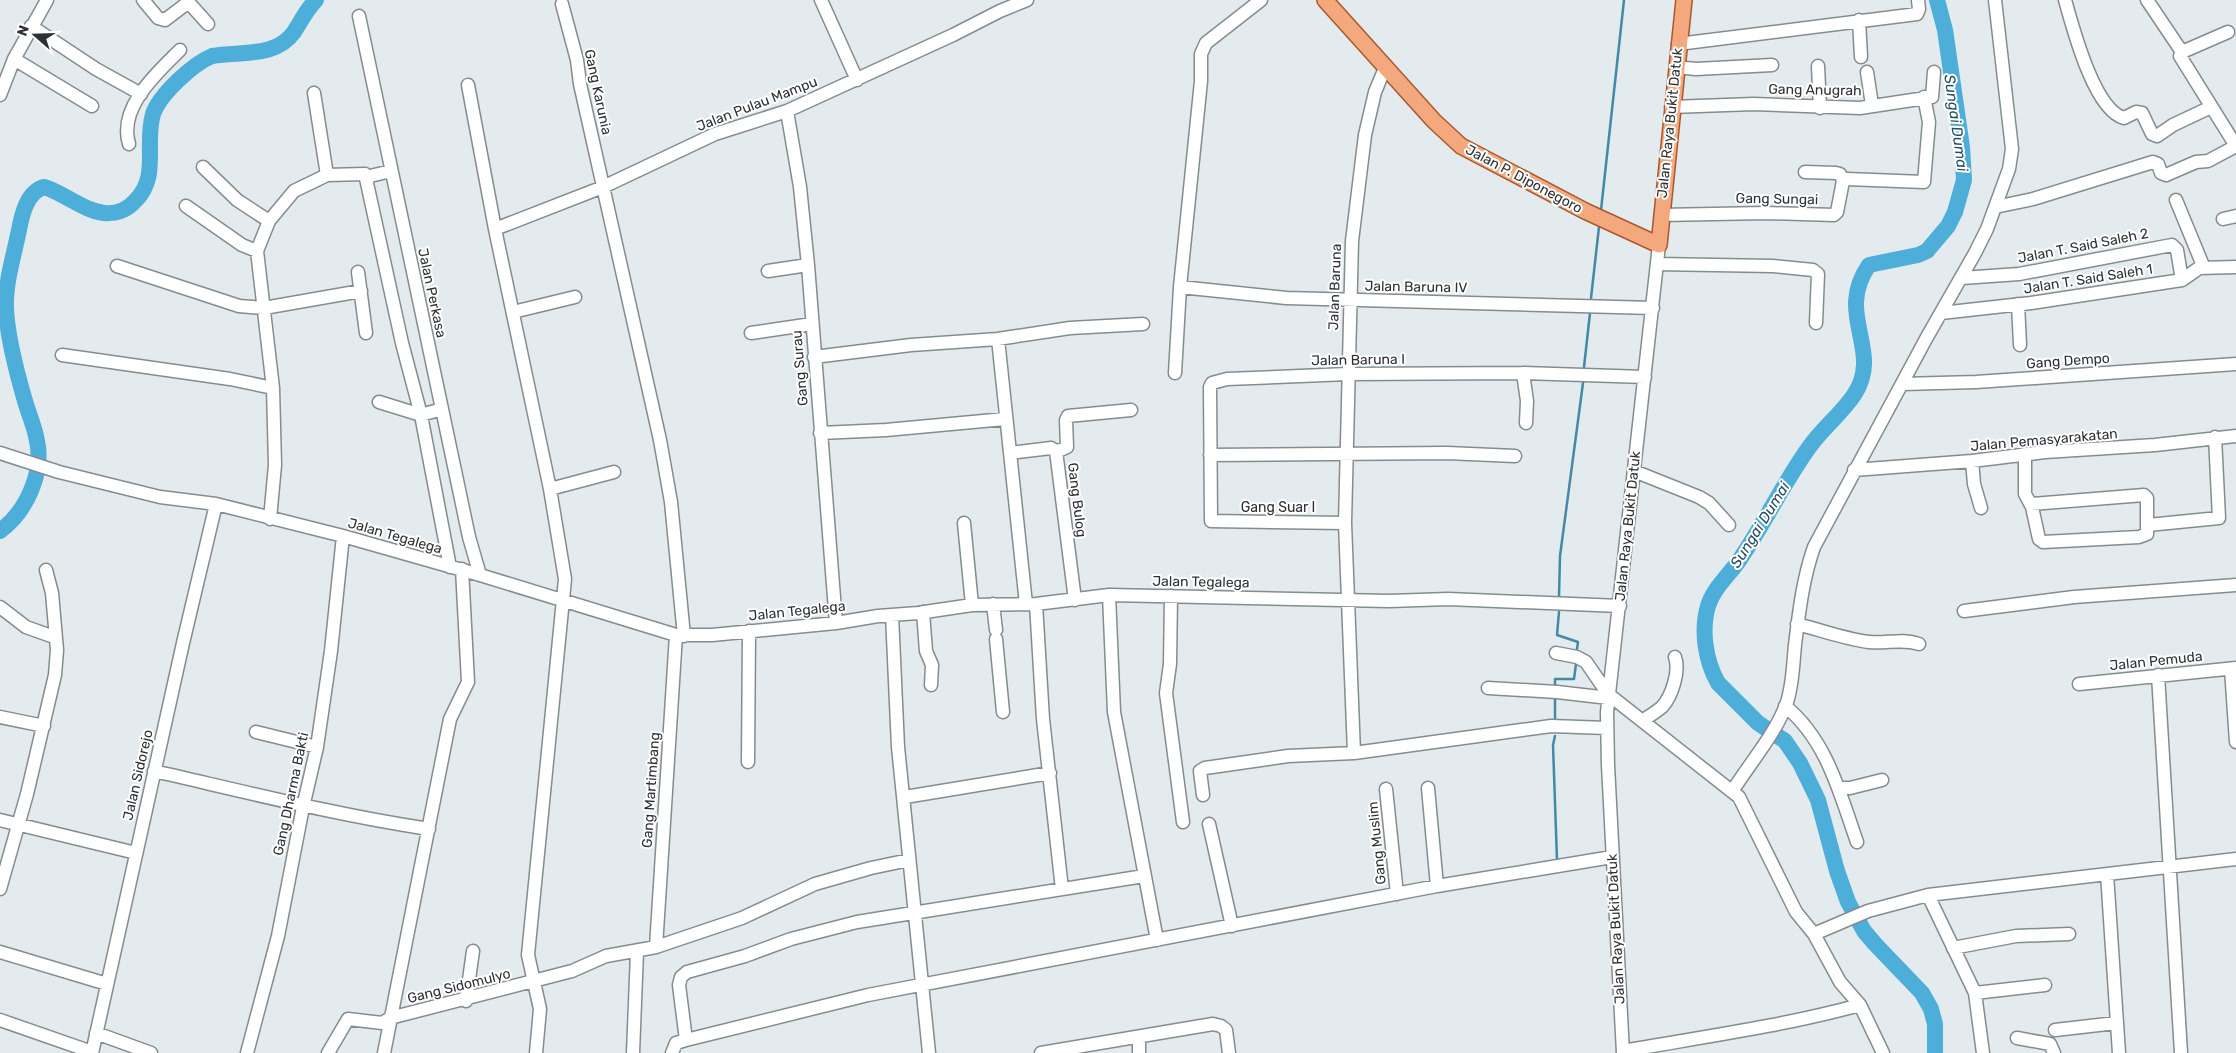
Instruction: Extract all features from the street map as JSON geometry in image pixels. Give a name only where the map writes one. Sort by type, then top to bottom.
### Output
[{"type":"main road","name":"Jalan P. Diponegoro","points":[[1325,0],[1434,121],[1462,146],[1584,211],[1659,245]]},
{"type":"main road","name":"Jalan Raya Bukit Datuk","points":[[1659,245],[1660,215],[1671,107],[1684,0]]},
{"type":"street","points":[[0,95],[14,59],[47,0]]},
{"type":"street","points":[[143,0],[158,18],[165,20],[186,4],[190,4],[208,24]]},
{"type":"street","points":[[822,0],[856,80]]},
{"type":"street","name":"Jalan Pulau Mampu","points":[[495,229],[603,187],[715,134],[786,111],[1027,0]]},
{"type":"street","points":[[1175,373],[1180,287],[1202,48],[1261,0]]},
{"type":"street","points":[[1678,44],[1917,14],[1919,9],[1918,0]]},
{"type":"street","points":[[1733,790],[1776,724],[1785,706],[1790,690],[1806,573],[1814,547],[1854,470],[1863,459],[1902,384],[1962,278],[1987,229],[1995,207],[2012,155],[1995,0]]},
{"type":"street","points":[[2065,0],[2089,75],[2111,112],[2124,118],[2136,112],[2142,113],[2152,134],[2156,136],[2173,124],[2211,106]]},
{"type":"street","points":[[1995,207],[2032,199],[2153,162],[2158,164],[2161,174],[2166,175],[2196,162],[2208,161],[2236,146],[2180,56],[2182,52],[2147,0]]},
{"type":"street","name":"Gang Karunia","points":[[562,4],[577,60],[580,84],[668,478],[680,635]]},
{"type":"street","name":"Jalan Perkasa","points":[[359,16],[469,537],[480,575]]},
{"type":"street","points":[[1859,20],[1861,58]]},
{"type":"street","points":[[31,26],[96,69],[141,94]]},
{"type":"street","points":[[2182,52],[2228,32]]},
{"type":"street","points":[[129,144],[126,136],[128,127],[141,94],[147,84],[180,50]]},
{"type":"street","points":[[14,59],[92,106]]},
{"type":"street","points":[[1676,66],[1696,69],[1772,65]]},
{"type":"street","points":[[1818,66],[1820,108]]},
{"type":"street","name":"Jalan Baruna","points":[[1354,754],[1345,522],[1352,227],[1359,172],[1374,92],[1385,68]]},
{"type":"street","points":[[1867,72],[1872,106]]},
{"type":"street","points":[[1805,172],[1836,173],[1840,174],[1843,181],[1855,178],[1924,182],[1929,122],[1924,97],[1933,95],[1934,72]]},
{"type":"street","points":[[468,85],[495,229],[550,489],[565,579],[529,950],[529,964],[540,1009],[536,1053]]},
{"type":"street","points":[[314,93],[327,175]]},
{"type":"street","name":"Gang Anugrah","points":[[1671,107],[1754,104],[1820,108],[1860,108],[1924,97]]},
{"type":"street","name":"Gang Surau","points":[[786,111],[800,187],[808,265],[836,623]]},
{"type":"street","points":[[203,167],[237,200],[269,220]]},
{"type":"street","points":[[366,177],[391,171]]},
{"type":"street","points":[[270,519],[275,465],[273,388],[257,251],[269,220],[294,191],[327,175],[365,174],[402,343],[421,415],[456,568],[468,682],[465,692],[451,713],[384,1053]]},
{"type":"street","name":"Gang Sungai","points":[[1660,215],[1766,213],[1834,215],[1837,212],[1843,181]]},
{"type":"street","points":[[2176,200],[2204,268]]},
{"type":"street","points":[[186,206],[242,244],[257,251]]},
{"type":"street","name":"Jalan Raya Bukit Datuk","points":[[1623,1052],[1607,728],[1659,245]]},
{"type":"street","name":"Jalan T. Said Saleh 2","points":[[1962,278],[2019,274],[2172,245],[2178,250],[2182,280]]},
{"type":"street","points":[[1657,264],[1773,266],[1813,270],[1818,274],[1816,323]]},
{"type":"street","points":[[768,271],[808,265]]},
{"type":"street","points":[[117,266],[239,306],[264,308],[360,291]]},
{"type":"street","name":"Jalan T. Said Saleh 1","points":[[1941,313],[2018,304],[2182,280],[2193,272],[2204,268],[2236,267]]},
{"type":"street","points":[[358,272],[366,332]]},
{"type":"street","name":"Jalan Baruna IV","points":[[1180,287],[1237,295],[1350,301],[1652,308]]},
{"type":"street","points":[[513,312],[575,297]]},
{"type":"street","points":[[2018,304],[2020,346]]},
{"type":"street","points":[[751,333],[812,324]]},
{"type":"street","points":[[814,357],[910,345],[998,339],[1070,328],[1143,324]]},
{"type":"street","points":[[998,339],[1005,419],[1031,604],[1062,889]]},
{"type":"street","points":[[62,355],[273,388]]},
{"type":"street","name":"Gang Dempo","points":[[1902,384],[1976,382],[2236,364]]},
{"type":"street","points":[[1524,373],[1527,401],[1526,423]]},
{"type":"street","name":"Jalan Baruna I","points":[[1211,521],[1210,387],[1214,381],[1348,374],[1524,373],[1645,377]]},
{"type":"street","points":[[379,402],[421,415],[442,409]]},
{"type":"street","points":[[1056,452],[1067,447],[1066,420],[1068,416],[1131,410]]},
{"type":"street","points":[[820,433],[886,430],[1005,419]]},
{"type":"street","name":"Jalan Pemasyarakatan","points":[[1854,470],[1972,461],[2025,454],[2155,445],[2236,436]]},
{"type":"street","points":[[2148,525],[2220,518],[2215,437]]},
{"type":"street","name":"Gang Bulog","points":[[1010,453],[1051,448],[1056,452],[1075,600]]},
{"type":"street","points":[[1210,455],[1447,453],[1515,456]]},
{"type":"street","name":"Jalan Tegalega","points":[[3,454],[59,472],[160,497],[216,504],[343,536],[680,635],[836,623],[972,605],[1031,604],[1109,595],[1348,600],[1448,598],[1620,606]]},
{"type":"street","points":[[2025,454],[2025,494],[2031,504],[2039,539],[2043,542],[2138,537],[2147,534],[2147,498],[2144,495],[2031,504]]},
{"type":"street","points":[[1972,461],[1974,484],[1981,508]]},
{"type":"street","points":[[1634,471],[1699,497],[1708,503],[1728,525]]},
{"type":"street","points":[[550,489],[614,472]]},
{"type":"street","name":"Jalan Sidorejo","points":[[92,1052],[154,771],[216,504]]},
{"type":"street","name":"Gang Suar I","points":[[1211,521],[1345,522]]},
{"type":"street","points":[[964,523],[972,605]]},
{"type":"street","name":"Gang Dharma Bakti","points":[[247,1053],[278,936],[303,807],[317,747],[331,651],[343,536]]},
{"type":"street","points":[[0,889],[44,726],[55,675],[57,650],[54,638],[52,593],[46,570]]},
{"type":"street","points":[[1964,611],[2074,597],[2236,585]]},
{"type":"street","points":[[1109,595],[1114,712],[1157,940]]},
{"type":"street","points":[[1171,596],[1170,664],[1166,693],[1183,822]]},
{"type":"street","points":[[993,604],[1002,712]]},
{"type":"street","points":[[0,607],[26,627],[54,638]]},
{"type":"street","points":[[923,612],[926,651],[932,665],[930,685]]},
{"type":"street","points":[[892,615],[894,677],[909,860],[916,911],[929,1053]]},
{"type":"street","points":[[1798,624],[1866,642],[1878,643],[1906,640],[1918,644]]},
{"type":"street","points":[[748,762],[749,631]]},
{"type":"street","name":"Gang Martimbang","points":[[656,947],[680,635]]},
{"type":"street","points":[[1556,653],[1577,657],[1586,662],[1609,696],[1714,778],[1733,790],[1744,804],[1779,882],[1796,912],[1814,934],[1840,982],[1860,1005],[1883,1053]]},
{"type":"street","points":[[1642,721],[1661,708],[1669,697],[1677,667],[1675,657]]},
{"type":"street","points":[[2233,669],[2236,742]]},
{"type":"street","name":"Jalan Pemuda","points":[[2079,684],[2233,669]]},
{"type":"street","points":[[2158,675],[2180,1053]]},
{"type":"street","points":[[1488,688],[1609,696]]},
{"type":"street","points":[[1785,706],[1800,719],[1821,748],[1838,788],[1856,842]]},
{"type":"street","points":[[0,717],[44,726]]},
{"type":"street","points":[[1203,795],[1200,771],[1202,768],[1274,758],[1354,754],[1551,726],[1607,728]]},
{"type":"street","points":[[256,732],[317,747]]},
{"type":"street","points":[[154,771],[248,792],[303,807],[429,829]]},
{"type":"street","points":[[904,797],[1050,773]]},
{"type":"street","points":[[1838,788],[1850,788],[1882,780]]},
{"type":"street","points":[[1428,788],[1437,886]]},
{"type":"street","name":"Gang Muslim","points":[[1386,789],[1397,894]]},
{"type":"street","points":[[0,820],[136,852]]},
{"type":"street","points":[[1209,824],[1232,926]]},
{"type":"street","points":[[672,1053],[676,1044],[686,1040],[868,995],[1437,886],[1612,857]]},
{"type":"street","points":[[1814,934],[1868,911],[1928,895],[2236,859]]},
{"type":"street","name":"Gang Sidomulyo","points":[[328,1053],[348,1020],[382,1023],[390,1018],[534,982],[572,971],[606,956],[637,952],[656,947],[742,918],[815,884],[871,868],[909,860]]},
{"type":"street","points":[[2107,874],[2119,1053]]},
{"type":"street","points":[[686,1040],[680,985],[681,977],[687,972],[745,956],[791,939],[857,922],[916,911],[1144,876]]},
{"type":"street","points":[[1928,895],[1975,993],[1983,1053]]},
{"type":"street","points":[[1953,948],[2016,936],[2069,934]]},
{"type":"street","points":[[466,1000],[472,951]]},
{"type":"street","points":[[0,952],[106,984]]},
{"type":"street","points":[[633,1053],[637,952]]},
{"type":"street","points":[[1975,993],[2045,985]]},
{"type":"street","points":[[1623,1052],[1800,1021],[1860,1005]]},
{"type":"street","points":[[0,1020],[92,1052]]},
{"type":"street","points":[[2055,1030],[2116,1023]]},
{"type":"street","points":[[1041,1053],[1218,1025],[1226,1030],[1229,1053]]},
{"type":"street","points":[[96,1033],[151,1053]]},
{"type":"street","points":[[1139,1037],[1140,1053]]},
{"type":"street","points":[[2017,1038],[2050,1044],[2054,1053]]},
{"type":"waterway","name":"Sungai Dumai","points":[[0,531],[25,503],[31,491],[38,466],[36,436],[16,368],[8,330],[6,308],[10,269],[26,204],[33,194],[44,187],[88,209],[104,213],[113,213],[128,207],[143,192],[147,182],[153,114],[162,98],[178,80],[212,56],[257,52],[278,46],[294,32],[316,0]]},
{"type":"waterway","points":[[1601,210],[1624,0]]},
{"type":"waterway","name":"Sungai Dumai","points":[[1935,1053],[1935,1024],[1931,1009],[1922,993],[1864,931],[1848,902],[1837,871],[1818,800],[1800,763],[1785,741],[1758,723],[1718,683],[1707,655],[1705,625],[1708,606],[1713,594],[1738,562],[1800,460],[1815,439],[1849,402],[1862,379],[1863,347],[1856,300],[1860,283],[1869,265],[1918,255],[1927,251],[1948,226],[1955,212],[1964,180],[1962,147],[1945,30],[1937,0]]},
{"type":"waterway","points":[[1591,298],[1599,227]]},
{"type":"waterway","points":[[1584,367],[1590,313]]},
{"type":"waterway","points":[[1559,596],[1560,556],[1583,383]]},
{"type":"waterway","points":[[1559,612],[1557,635],[1578,642],[1577,649]]},
{"type":"waterway","points":[[1555,687],[1555,679],[1574,679],[1576,664]]},
{"type":"waterway","points":[[1555,695],[1555,721]]},
{"type":"waterway","points":[[1555,736],[1553,745],[1557,860]]}]
